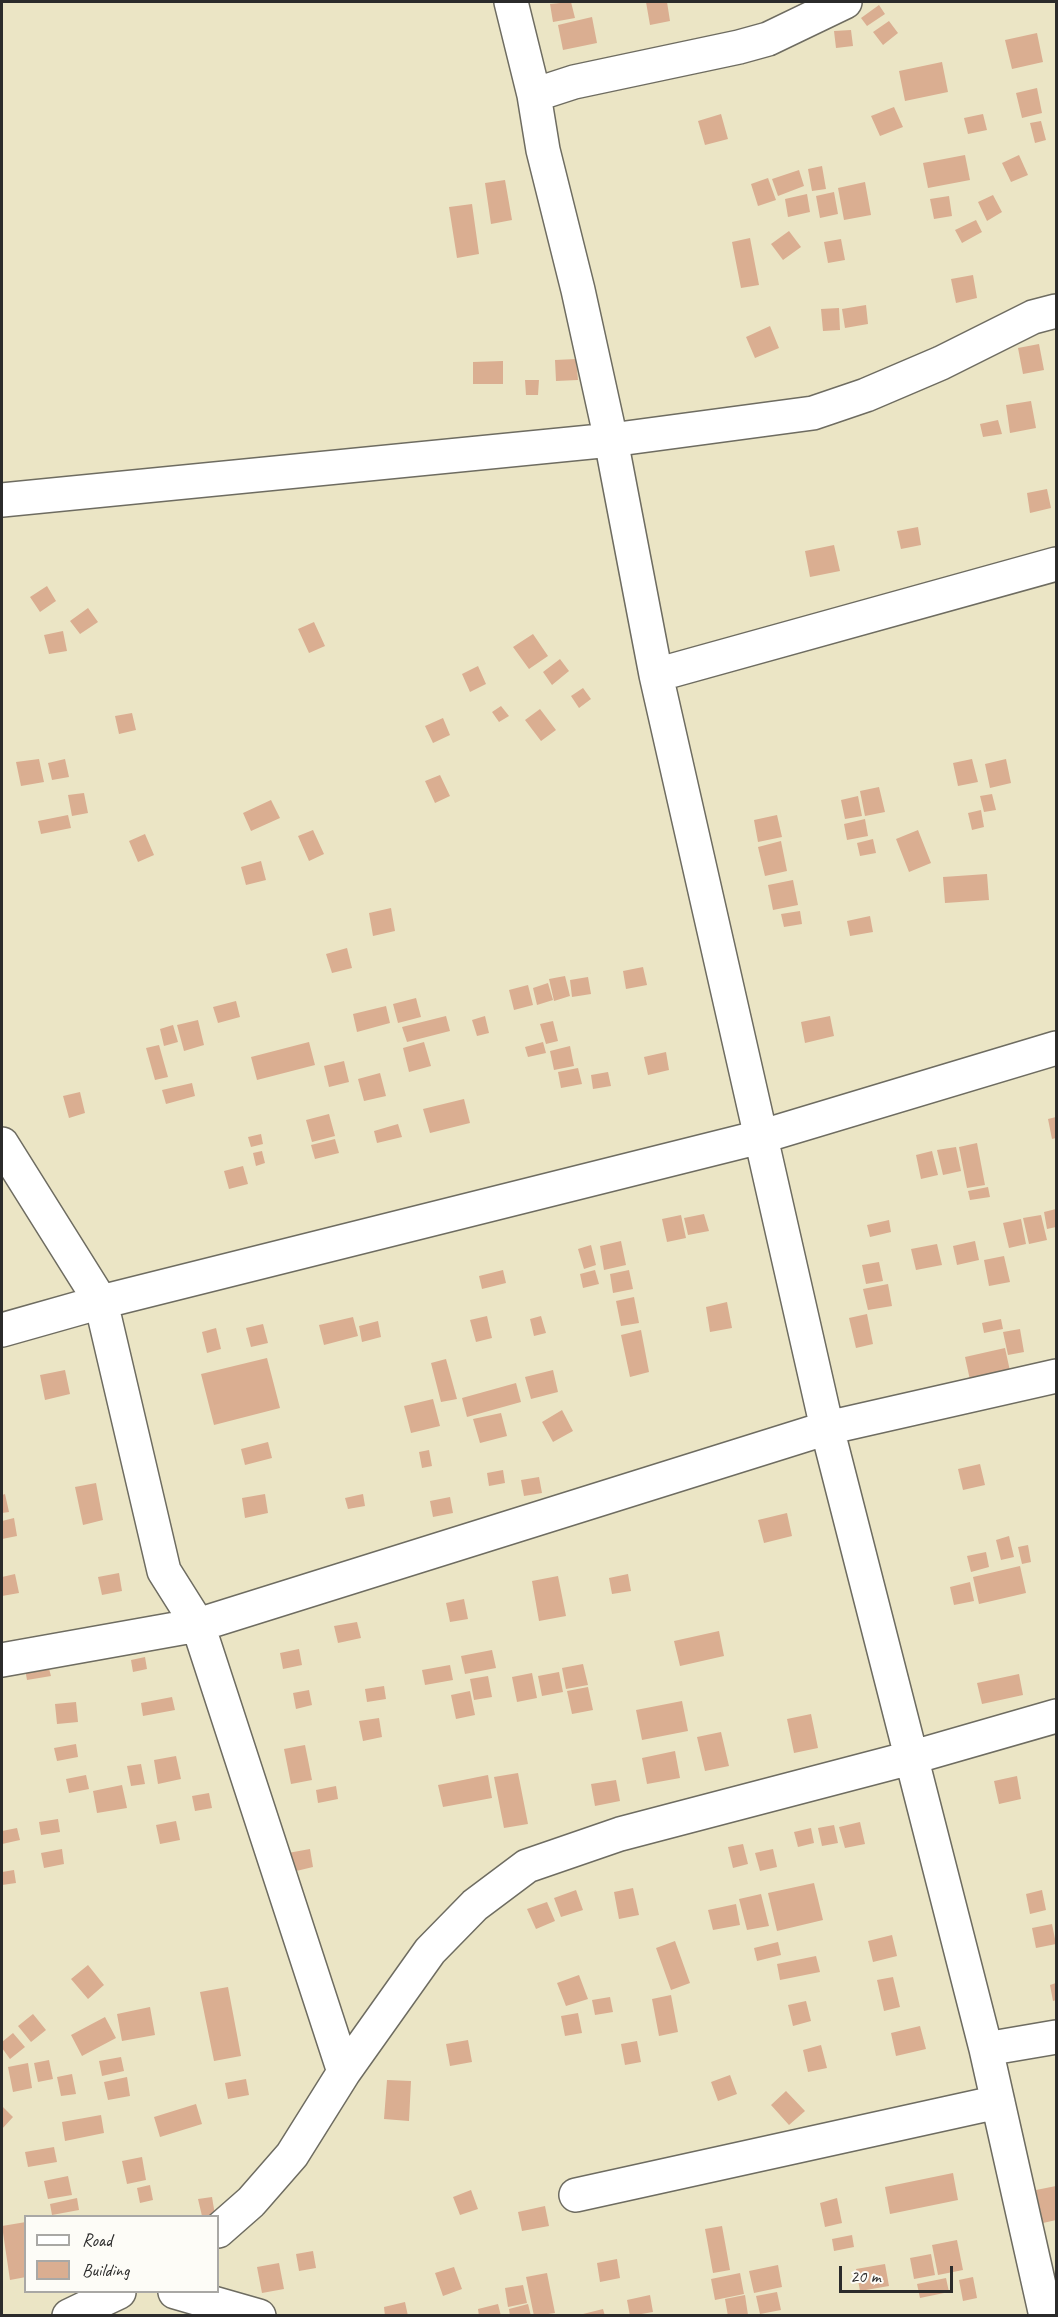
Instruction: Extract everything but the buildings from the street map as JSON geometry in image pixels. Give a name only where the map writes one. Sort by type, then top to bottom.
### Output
[{"type":"street","points":[[511,2],[534,95],[543,150],[579,290],[611,440],[656,675],[827,1428],[910,1758],[987,2049],[1046,2316]]},
{"type":"street","points":[[534,95],[574,82],[768,39],[844,2]]},
{"type":"street","points":[[2,500],[611,440],[813,413],[866,395],[941,363],[1033,317],[1056,311]]},
{"type":"street","points":[[656,675],[1056,564]]},
{"type":"street","points":[[2,1330],[101,1302],[760,1137],[1056,1048]]},
{"type":"street","points":[[2,1144],[101,1302],[164,1571],[198,1625],[344,2072]]},
{"type":"street","points":[[2,1660],[198,1625],[827,1428],[1056,1376]]},
{"type":"street","points":[[219,2230],[251,2202],[292,2155],[344,2072],[430,1952],[475,1905],[526,1866],[620,1834],[910,1758],[1056,1716]]},
{"type":"street","points":[[987,2049],[1056,2037]]},
{"type":"street","points":[[576,2195],[998,2102]]},
{"type":"street","points":[[69,2316],[117,2293]]},
{"type":"street","points":[[179,2293],[259,2316]]}]
